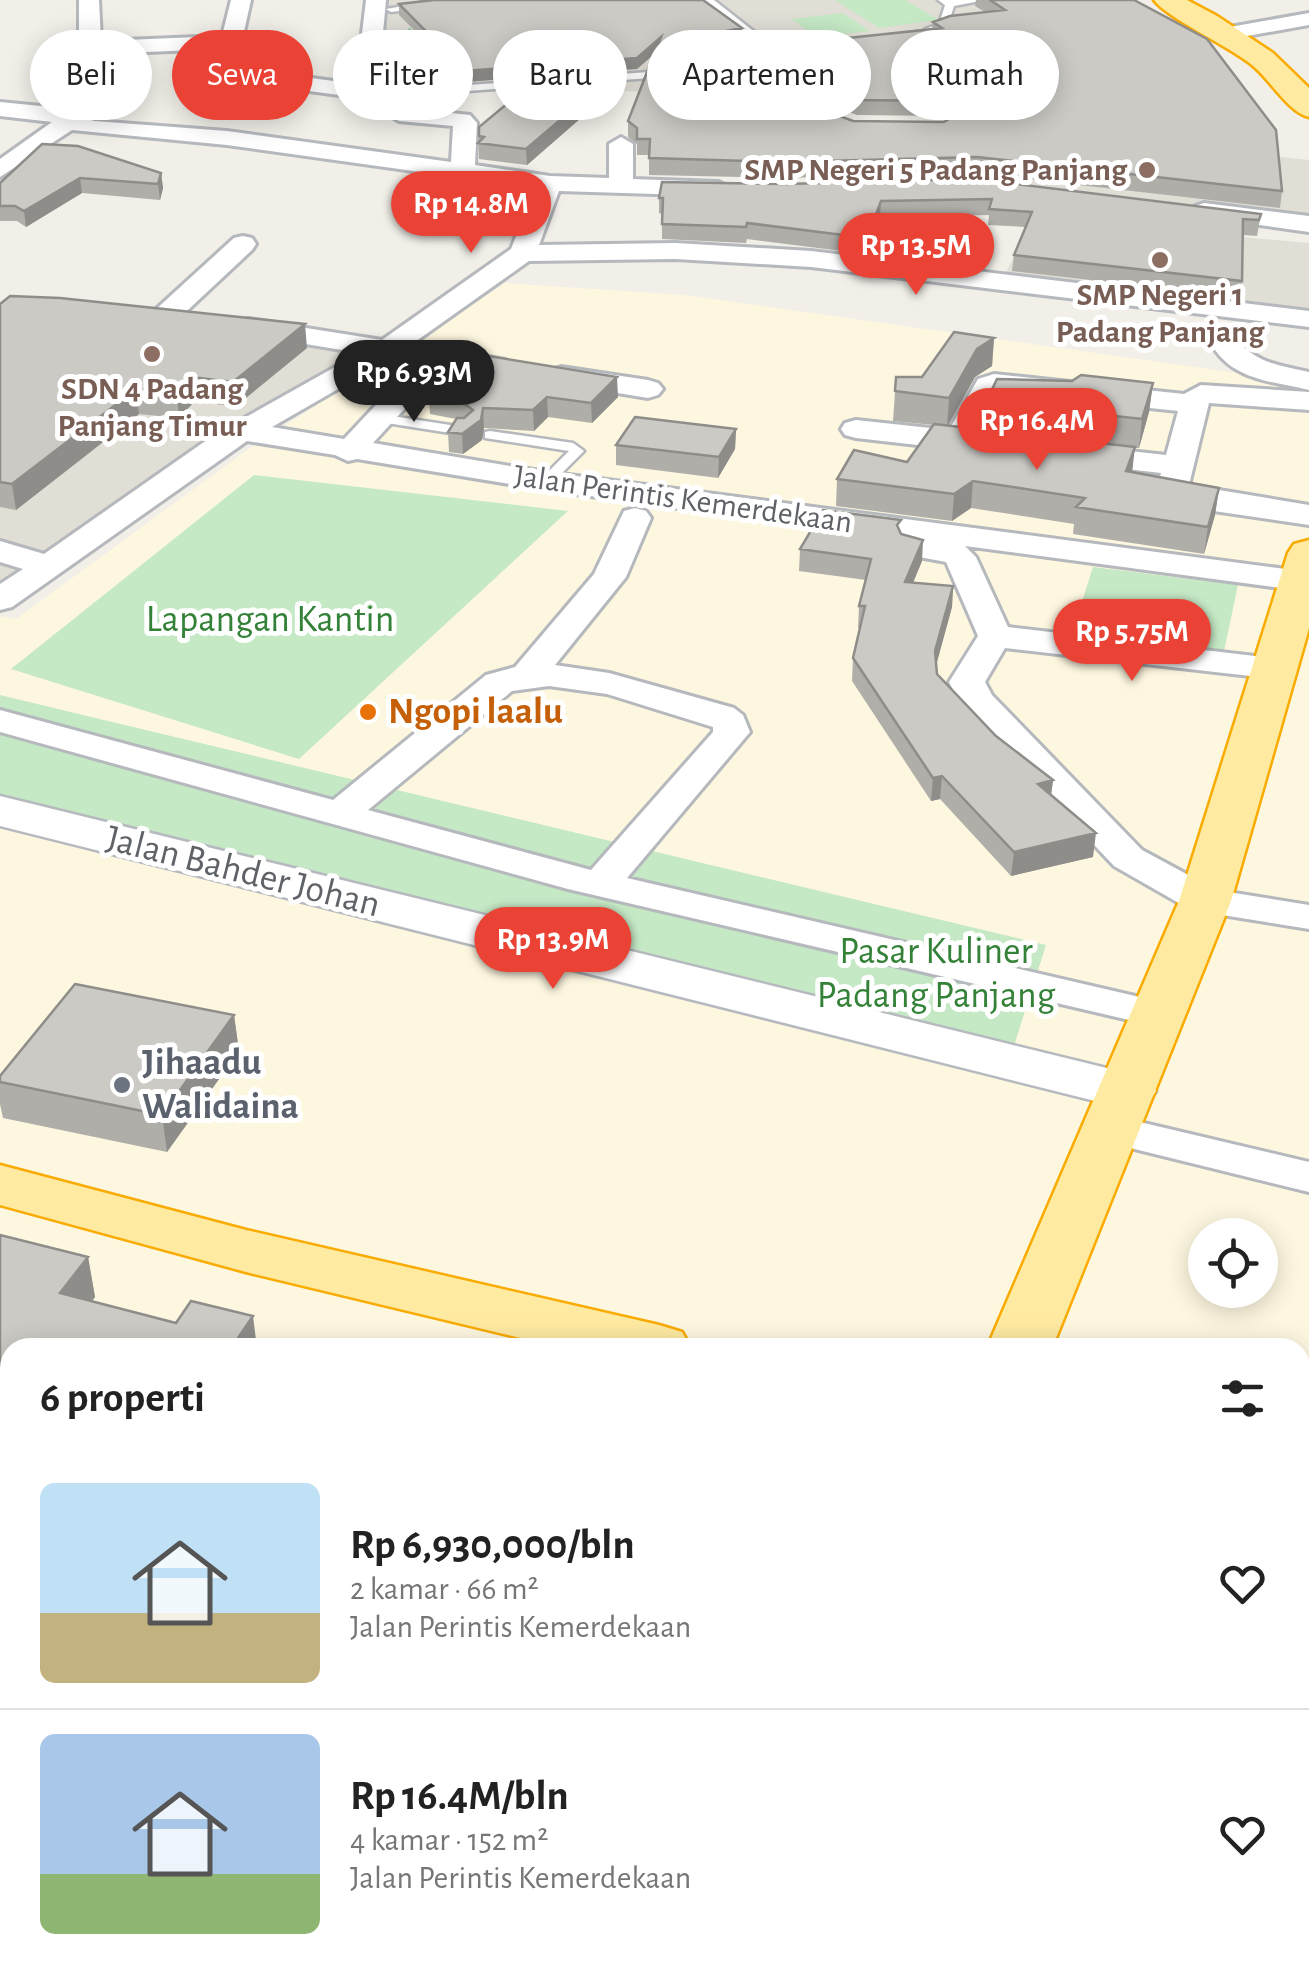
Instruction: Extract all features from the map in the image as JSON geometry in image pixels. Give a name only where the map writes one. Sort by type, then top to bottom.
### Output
[{"type":"highway","points":[[1168,0],[1230,33],[1304,94]]},
{"type":"highway","points":[[1024,1338],[1205,901],[1306,567]]},
{"type":"highway","points":[[0,1186],[246,1250],[617,1338]]},
{"type":"main road","name":"Jalan Bahder Johan","points":[[0,812],[1118,1110]]},
{"type":"street","points":[[89,0],[90,30]]},
{"type":"street","points":[[233,30],[242,0]]},
{"type":"street","points":[[379,30],[384,4]]},
{"type":"street","points":[[1230,33],[1309,20]]},
{"type":"street","points":[[0,109],[30,113]]},
{"type":"street","points":[[0,170],[60,120]]},
{"type":"street","points":[[68,120],[94,128],[227,138],[550,183],[744,189]]},
{"type":"street","points":[[448,120],[465,122],[463,171]]},
{"type":"street","points":[[621,144],[621,186]]},
{"type":"street","points":[[523,254],[550,183]]},
{"type":"street","points":[[1177,208],[1309,224]]},
{"type":"street","points":[[164,318],[243,244]]},
{"type":"street","points":[[0,600],[242,431],[386,350],[523,254],[676,251],[811,259],[1309,319]]},
{"type":"street","points":[[136,313],[648,389]]},
{"type":"street","points":[[1224,342],[1233,360],[1309,381]]},
{"type":"street","points":[[348,452],[437,357]]},
{"type":"street","points":[[959,441],[988,386],[994,383],[1194,404]]},
{"type":"street","points":[[1309,400],[1201,394],[1194,404],[1173,488],[1186,497],[1309,514]]},
{"type":"street","points":[[856,429],[1014,447]]},
{"type":"street","name":"Jalan Perintis Kemerdekaan","points":[[242,431],[348,452],[546,481],[644,507],[1306,567]]},
{"type":"street","points":[[1050,452],[1178,466]]},
{"type":"street","points":[[530,674],[609,577],[644,507],[952,552],[960,557],[995,636]]},
{"type":"street","points":[[0,551],[49,566]]},
{"type":"street","points":[[995,636],[1276,668]]},
{"type":"street","points":[[995,636],[968,682],[976,700],[1116,846],[1205,901],[1309,917]]},
{"type":"street","points":[[338,815],[499,682],[530,674],[564,674],[721,716],[730,723],[728,739],[601,884]]},
{"type":"street","points":[[0,721],[601,884],[1159,1014]]},
{"type":"street","points":[[1118,1110],[1309,1176]]},
{"type":"lane","points":[[708,0],[750,30]]},
{"type":"lane","points":[[924,30],[942,26],[946,2],[980,0]]},
{"type":"lane","points":[[384,4],[433,5]]},
{"type":"lane","points":[[473,88],[647,75]]},
{"type":"lane","points":[[379,418],[463,431]]},
{"type":"lane","points":[[490,435],[573,447],[577,451],[546,481]]},
{"type":"path","points":[[384,4],[410,30]]},
{"type":"shaded area","points":[[382,0],[1012,0],[977,5],[1003,30],[891,30],[891,87],[871,91],[871,30],[647,30],[647,92],[627,91],[627,30],[493,30],[493,92],[473,92],[473,30],[377,30]]},
{"type":"shaded area","name":"SMP Negeri 5 Padang Panjang","points":[[960,133],[1139,141],[1309,160],[1309,220],[993,181]]},
{"type":"shaded area","name":"SMP Negeri 1 Padang Panjang","points":[[1032,218],[1309,243],[1309,314],[1004,277]]},
{"type":"shaded area","points":[[505,283],[684,295],[1309,383],[1309,1338],[0,1338],[0,616],[16,619],[243,453]]},
{"type":"shaded area","points":[[0,314],[116,318],[368,352],[0,597]]},
{"type":"green space","points":[[835,0],[905,0],[939,20],[879,28]]},
{"type":"green space","points":[[843,13],[868,30],[807,30],[791,19]]},
{"type":"green space","name":"Lapangan Kantin","points":[[254,475],[568,511],[299,759],[11,669]]},
{"type":"green space","points":[[1093,567],[1238,585],[1223,656],[1071,636]]},
{"type":"green space","name":"Pasar Kuliner Padang Panjang","points":[[0,695],[1046,945],[1013,1049],[0,799]]},
{"type":"building","points":[[434,0],[703,0],[742,28],[647,30],[647,49],[637,58],[627,59],[627,30],[493,30],[493,69],[473,70],[473,30],[425,30],[399,4]]},
{"type":"building","points":[[990,0],[1134,0],[1207,39],[1276,130],[1282,191],[977,157],[784,162],[649,158],[650,139],[637,139],[637,128],[628,121],[647,72],[647,120],[1059,120],[1059,30],[923,30],[942,28],[933,22],[950,16],[1005,10]]},
{"type":"building","points":[[891,33],[891,100],[871,100],[871,36]]},
{"type":"building","points":[[493,115],[493,120],[560,120],[526,149],[478,143],[484,137],[479,136],[479,127]]},
{"type":"building","points":[[42,144],[78,146],[161,173],[158,184],[80,178],[24,211],[15,206],[0,206],[0,183]]},
{"type":"building","points":[[976,179],[1261,214],[1259,220],[1243,219],[1242,281],[1014,255],[1032,212],[989,209],[992,199],[881,201],[867,238],[747,223],[746,227],[662,224],[663,198],[659,198],[662,182],[785,184]]},
{"type":"building","points":[[10,296],[305,324],[233,382],[192,377],[177,394],[136,389],[12,484],[0,482],[0,304]]},
{"type":"building","points":[[954,332],[994,338],[977,349],[949,398],[895,391],[896,377],[922,377]]},
{"type":"building","points":[[445,349],[617,377],[591,403],[547,397],[533,410],[483,408],[481,420],[462,434],[448,432],[457,418],[464,418],[473,410],[466,405],[468,402],[429,394],[442,382],[420,377]]},
{"type":"building","points":[[1081,375],[1153,383],[1142,419],[986,402],[997,379],[1072,381]]},
{"type":"building","points":[[635,417],[736,429],[719,457],[616,445]]},
{"type":"building","points":[[934,424],[1135,447],[1126,471],[1219,488],[1208,527],[1076,507],[1085,498],[973,481],[954,494],[837,479],[854,450],[907,462]]},
{"type":"building","points":[[823,510],[901,520],[897,525],[901,534],[923,540],[905,582],[953,586],[935,651],[937,674],[996,736],[1053,780],[1038,784],[1096,833],[1014,852],[942,776],[933,778],[853,658],[865,606],[859,606],[871,559],[800,549]]},
{"type":"building","points":[[75,984],[234,1015],[162,1115],[0,1082],[0,1076]]},
{"type":"building","points":[[0,1235],[88,1257],[60,1293],[176,1323],[191,1301],[253,1316],[238,1338],[0,1338]]},
{"type":"place","name":"SMP Negeri 5 Padang Panjang","points":[[1147,170]]},
{"type":"place","name":"SMP Negeri 1 Padang Panjang","points":[[1160,260]]},
{"type":"place","name":"SDN 4 Padang Panjang Timur","points":[[152,354]]},
{"type":"place","name":"Ngopi laalu","points":[[368,712]]},
{"type":"place","name":"Jihaadu Walidaina","points":[[122,1085]]}]
